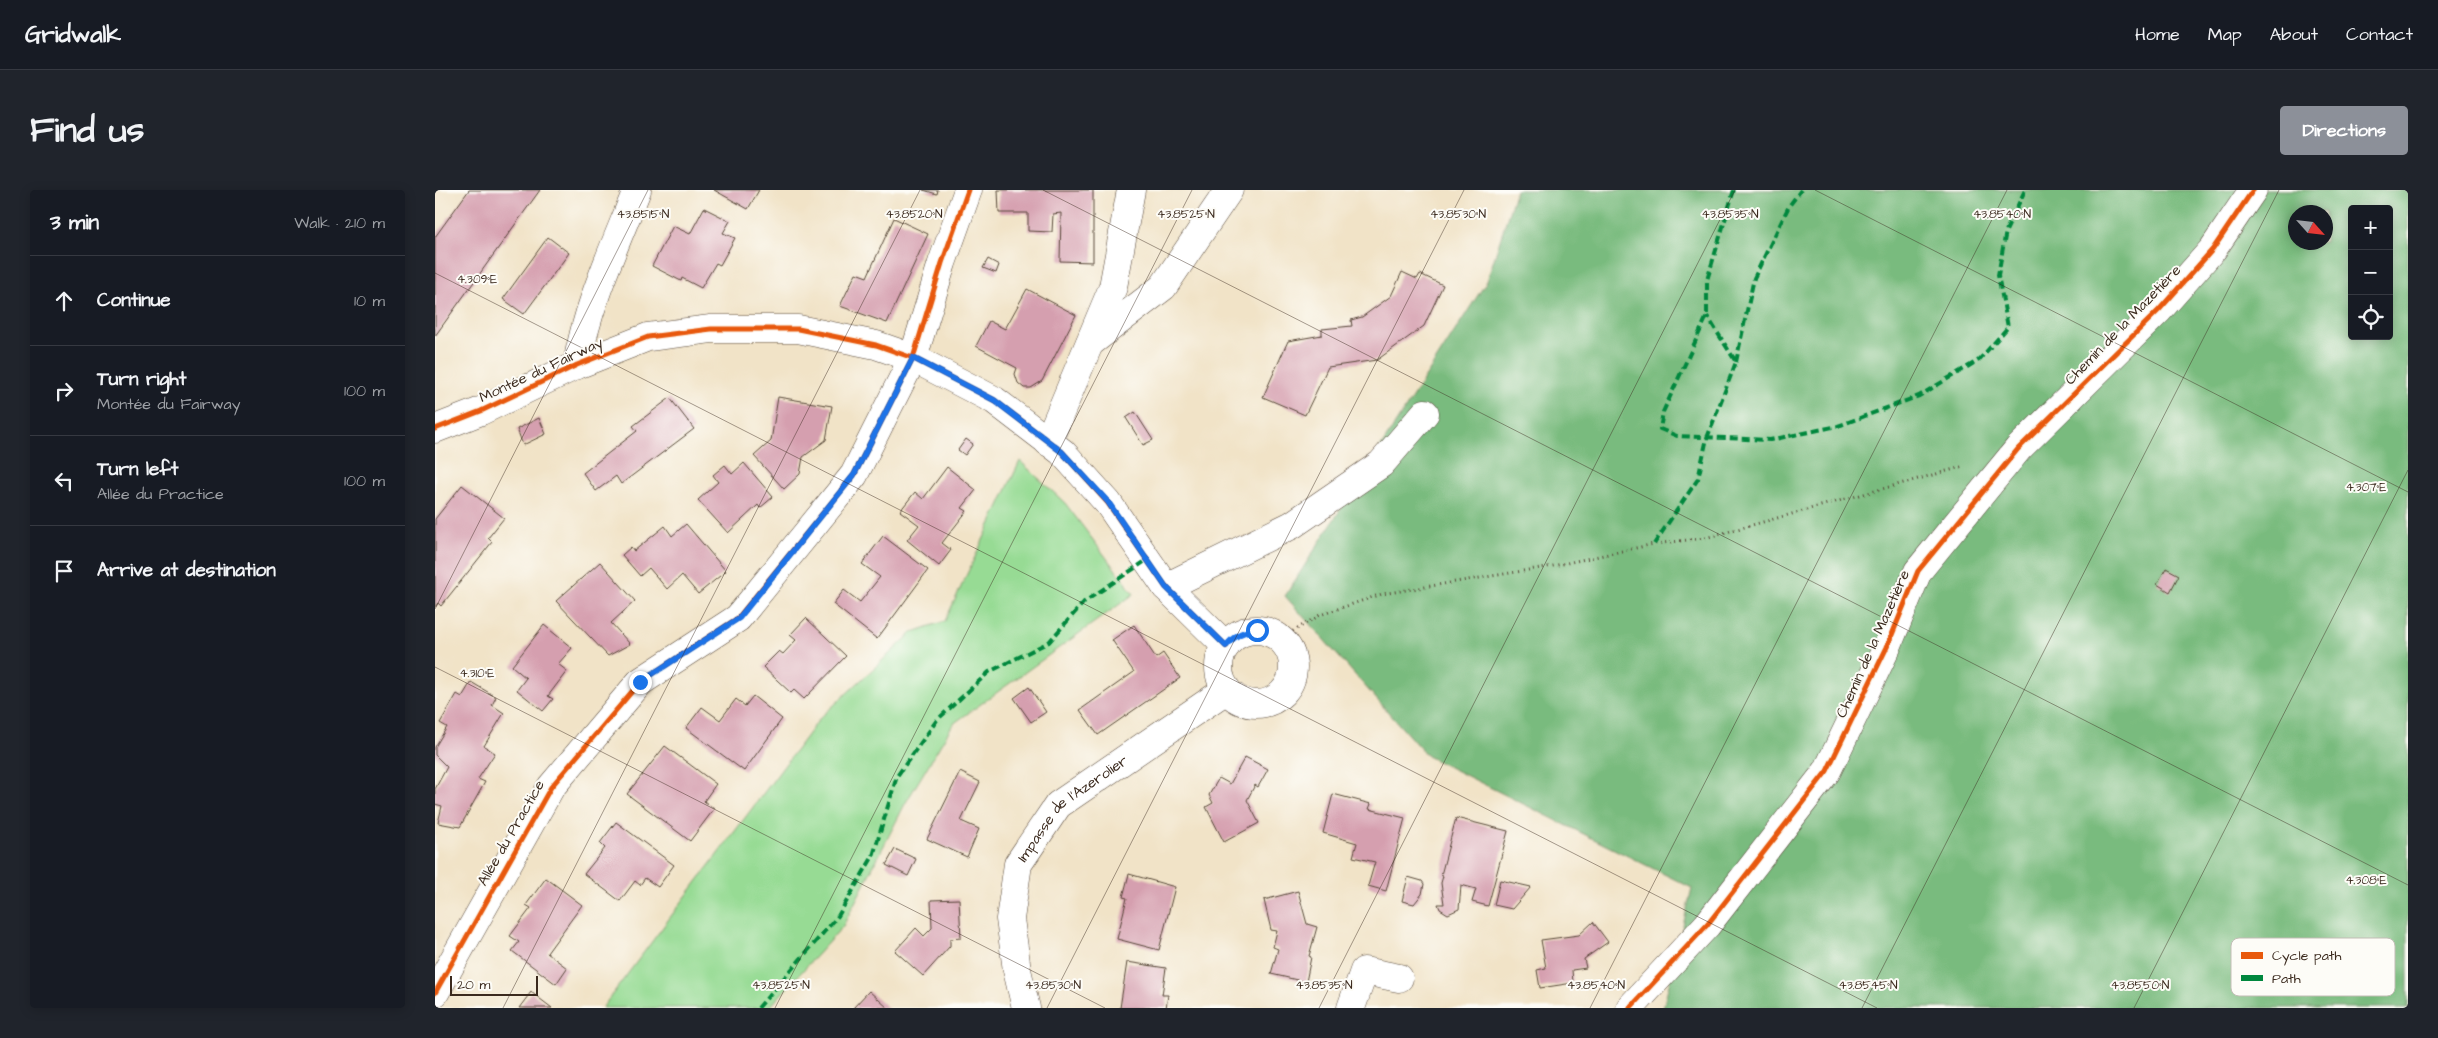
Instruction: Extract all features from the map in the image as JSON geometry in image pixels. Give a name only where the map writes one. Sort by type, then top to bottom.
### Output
[{"type":"street","points":[[577,365],[579,348],[604,273],[637,190]]},
{"type":"street","name":"Allée du Practice","points":[[435,993],[551,787],[640,682],[739,618],[854,475],[913,358],[942,263],[968,190]]},
{"type":"street","points":[[1090,343],[1163,288],[1229,190]]},
{"type":"street","name":"Chemin de la Mazetière","points":[[1630,1008],[1707,925],[1827,771],[1887,647],[1918,571],[2018,449],[2177,289],[2213,249],[2253,190]]},
{"type":"street","points":[[1048,442],[1113,287],[1135,192]]},
{"type":"street","name":"Montée du Fairway","points":[[435,429],[481,411],[577,365],[648,337],[711,329],[798,329],[876,345],[913,358],[994,400],[1062,452],[1108,502],[1166,587],[1226,646]]},
{"type":"street","points":[[1166,587],[1292,525],[1381,464],[1425,413]]},
{"type":"street","points":[[1245,631],[1264,631],[1280,639],[1288,648],[1292,666],[1289,684],[1281,694],[1271,701],[1253,704],[1235,698],[1226,690],[1219,668],[1220,656],[1234,637],[1245,631]]},
{"type":"street","name":"Impasse de l'Azerolier","points":[[1026,1008],[1017,970],[1010,919],[1018,864],[1058,805],[1226,690]]},
{"type":"street","points":[[1351,1008],[1364,971],[1399,978]]},
{"type":"path","points":[[1280,639],[1320,615],[1382,594],[1553,566],[1654,544],[1705,538],[1930,478],[1975,463]]},
{"type":"green space","points":[[1516,190],[2408,190],[2408,1008],[1663,1008],[1692,888],[1427,756],[1285,596],[1487,281]]},
{"type":"green space","points":[[1020,461],[1065,503],[1134,594],[953,724],[905,804],[843,926],[769,1008],[602,1008],[820,718],[913,632],[945,621]]},
{"type":"building","points":[[469,190],[540,190],[435,336],[435,237]]},
{"type":"building","points":[[714,190],[759,190],[748,209]]},
{"type":"building","points":[[923,190],[938,190],[937,194]]},
{"type":"building","points":[[998,190],[1093,190],[1093,262],[1060,261],[1061,213],[1053,214],[1052,232],[1028,231],[1028,213],[999,213]]},
{"type":"building","points":[[704,208],[730,221],[723,233],[735,238],[720,265],[716,263],[701,288],[682,278],[681,281],[652,266],[673,226],[690,234]]},
{"type":"building","points":[[894,218],[928,234],[887,323],[840,306],[856,273],[867,277]]},
{"type":"building","points":[[548,237],[569,253],[524,314],[503,299]]},
{"type":"building","points":[[988,259],[999,265],[996,273],[983,268]]},
{"type":"building","points":[[1402,272],[1417,279],[1420,274],[1443,285],[1424,326],[1377,360],[1328,367],[1305,415],[1263,397],[1288,341],[1322,335],[1322,329],[1352,326],[1351,320],[1362,317],[1391,296]]},
{"type":"building","points":[[1027,289],[1076,315],[1042,381],[1031,388],[1024,388],[1018,383],[1015,374],[1017,368],[976,346],[989,321],[1005,329]]},
{"type":"building","points":[[778,397],[832,406],[826,440],[803,457],[800,474],[784,489],[754,456],[771,441]]},
{"type":"building","points":[[670,398],[694,429],[621,484],[616,476],[596,491],[583,473],[637,431],[633,426]]},
{"type":"building","points":[[1135,412],[1153,440],[1143,445],[1126,418]]},
{"type":"building","points":[[539,418],[546,434],[523,445],[517,429]]},
{"type":"building","points":[[966,439],[973,444],[965,455],[958,450]]},
{"type":"building","points":[[744,463],[773,497],[760,508],[758,505],[728,533],[698,500],[718,482],[713,475],[725,465],[732,474]]},
{"type":"building","points":[[947,467],[976,490],[962,508],[967,511],[942,543],[951,550],[939,566],[907,540],[919,525],[900,511],[915,492],[923,499]]},
{"type":"building","points":[[462,485],[504,518],[488,538],[492,542],[441,606],[438,603],[435,607],[435,519]]},
{"type":"building","points":[[686,524],[726,571],[698,594],[682,575],[667,589],[649,568],[640,576],[622,555],[631,547],[634,551],[665,526],[672,536]]},
{"type":"building","points":[[883,536],[928,570],[877,639],[833,604],[844,590],[860,602],[880,577],[862,564]]},
{"type":"building","points":[[600,562],[635,601],[611,623],[630,644],[608,656],[556,601]]},
{"type":"building","points":[[2166,568],[2179,575],[2170,592],[2157,584]]},
{"type":"building","points":[[806,618],[846,656],[804,699],[794,690],[791,693],[763,667],[779,651],[783,654],[796,640],[790,635]]},
{"type":"building","points":[[544,625],[572,648],[558,664],[567,671],[548,696],[553,699],[543,711],[517,690],[526,678],[512,666]]},
{"type":"building","points":[[1134,625],[1156,658],[1163,653],[1180,678],[1098,735],[1080,710],[1134,672],[1112,640]]},
{"type":"building","points":[[471,682],[496,697],[492,705],[504,713],[484,746],[495,753],[478,779],[485,782],[460,827],[438,823],[442,806],[435,804],[435,789],[447,767],[435,755],[435,747],[447,727],[440,723],[457,694],[462,697]]},
{"type":"building","points":[[1029,687],[1046,712],[1031,722],[1014,698]]},
{"type":"building","points":[[753,696],[782,719],[744,771],[686,728],[702,707],[720,720],[736,699],[745,706]]},
{"type":"building","points":[[665,746],[716,784],[704,801],[714,809],[690,841],[627,794]]},
{"type":"building","points":[[1245,757],[1268,769],[1258,787],[1255,785],[1247,800],[1259,823],[1224,842],[1206,807],[1213,803],[1209,795],[1219,778],[1230,784]]},
{"type":"building","points":[[960,772],[980,782],[961,821],[979,829],[967,857],[927,839]]},
{"type":"building","points":[[1333,794],[1371,804],[1369,809],[1405,818],[1386,891],[1368,886],[1375,862],[1353,857],[1357,843],[1323,833]]},
{"type":"building","points":[[1456,818],[1508,831],[1488,906],[1472,902],[1476,889],[1461,885],[1459,909],[1448,914],[1440,909],[1438,904],[1444,904],[1441,883],[1443,876],[1441,875]]},
{"type":"building","points":[[616,822],[674,865],[658,887],[645,878],[640,885],[635,881],[620,901],[584,874],[605,848],[600,843]]},
{"type":"building","points":[[895,849],[916,859],[908,876],[886,865]]},
{"type":"building","points":[[1129,874],[1175,887],[1159,950],[1117,939],[1127,898],[1123,897]]},
{"type":"building","points":[[1408,877],[1422,881],[1424,884],[1422,894],[1414,904],[1402,901]]},
{"type":"building","points":[[546,878],[582,905],[547,953],[567,968],[556,984],[512,951],[519,942],[510,936],[531,908],[526,905]]},
{"type":"building","points":[[1500,880],[1531,887],[1512,909],[1494,905]]},
{"type":"building","points":[[1298,891],[1307,924],[1317,927],[1309,956],[1311,957],[1306,982],[1271,974],[1278,949],[1273,947],[1277,931],[1271,930],[1264,900]]},
{"type":"building","points":[[959,899],[961,938],[950,939],[950,946],[923,976],[895,951],[916,928],[924,936],[932,928],[931,900]]},
{"type":"building","points":[[1593,922],[1608,942],[1584,959],[1586,968],[1572,970],[1573,983],[1540,988],[1537,970],[1546,968],[1541,940],[1579,935]]},
{"type":"building","points":[[1127,962],[1166,968],[1162,995],[1168,995],[1166,1008],[1120,1008]]},
{"type":"building","points":[[869,991],[888,1008],[853,1008]]},
{"type":"building","points":[[531,992],[552,1008],[519,1008]]},
{"type":"marked path","points":[[1734,190],[1707,280],[1707,316],[1663,412],[1660,429],[1677,436],[1770,440],[1838,426],[1919,396],[1979,360],[2008,327],[1998,275],[2006,231],[2025,190]]},
{"type":"marked path","points":[[1736,362],[1754,278],[1789,206],[1801,190]]},
{"type":"marked path","points":[[1654,544],[1698,479],[1707,438],[1736,362],[1707,316]]},
{"type":"marked path","points":[[758,1008],[838,916],[873,856],[897,776],[937,720],[989,672],[1049,642],[1084,602],[1147,560]]},
{"type":"cycle path","points":[[435,993],[551,787],[640,682],[738,618],[854,475],[913,358],[942,263],[968,190]]},
{"type":"cycle path","points":[[1630,1008],[1707,925],[1827,771],[1887,647],[1918,571],[2018,449],[2159,310],[2213,249],[2253,190]]},
{"type":"cycle path","points":[[435,429],[481,411],[577,365],[648,337],[711,329],[798,329],[876,345],[913,358],[994,400],[1062,452],[1108,503],[1166,587],[1226,646]]},
{"type":"route","points":[[640,682],[739,618],[854,475],[913,358],[994,400],[1062,452],[1108,502],[1166,587],[1226,646],[1234,637],[1245,631],[1257,630]]}]
